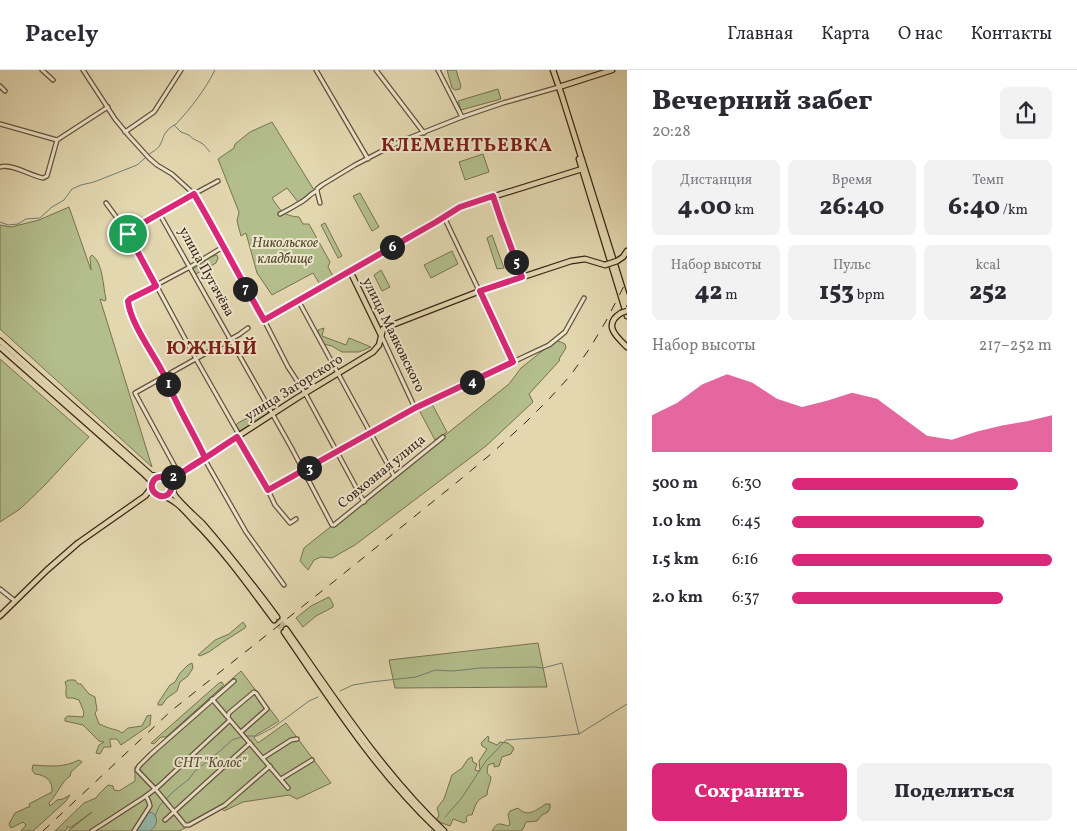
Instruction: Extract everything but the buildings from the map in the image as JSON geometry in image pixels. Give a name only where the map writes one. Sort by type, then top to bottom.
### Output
[{"type":"main road","points":[[553,70],[627,303]]},
{"type":"main road","points":[[559,88],[612,70]]},
{"type":"main road","points":[[559,88],[627,316]]},
{"type":"main road","points":[[350,271],[460,207],[582,169]]},
{"type":"main road","name":"улица Загорского","points":[[187,470],[271,414],[373,352],[379,345],[383,329],[386,327],[520,277],[585,259],[603,264],[617,261],[627,251]]},
{"type":"main road","name":"улица Маяковского","points":[[350,271],[381,337]]},
{"type":"main road","points":[[624,312],[615,319],[612,328],[615,336],[627,347]]},
{"type":"main road","points":[[0,341],[151,475],[173,477],[187,470]]},
{"type":"main road","points":[[0,347],[143,473],[150,480],[156,494]]},
{"type":"main road","points":[[162,496],[168,494],[175,480],[187,470]]},
{"type":"main road","points":[[0,616],[78,543],[146,495],[155,479],[160,477]]},
{"type":"main road","points":[[130,506],[156,494],[173,500],[199,526],[276,618],[234,560],[202,523],[176,498],[166,477]]},
{"type":"main road","points":[[439,831],[406,797],[368,752],[285,631],[371,749],[409,794],[444,831]]},
{"type":"street","points":[[42,70],[53,80]]},
{"type":"street","points":[[83,70],[125,132],[149,158],[172,174],[194,194],[224,247],[243,286],[305,393],[364,502]]},
{"type":"street","points":[[125,132],[154,112],[181,70]]},
{"type":"street","points":[[316,70],[368,159]]},
{"type":"street","points":[[376,70],[424,133]]},
{"type":"street","points":[[438,70],[462,117]]},
{"type":"street","points":[[0,86],[5,91]]},
{"type":"street","points":[[280,214],[305,199],[312,192],[316,192],[322,185],[398,142],[462,117],[559,88]]},
{"type":"street","points":[[0,167],[14,168],[36,177],[44,178],[47,176],[57,140],[108,107]]},
{"type":"street","points":[[0,124],[57,140]]},
{"type":"street","points":[[127,232],[218,181]]},
{"type":"street","points":[[316,192],[320,203]]},
{"type":"street","points":[[493,196],[520,277]]},
{"type":"street","points":[[106,203],[127,232],[238,433],[237,437],[268,490],[274,505],[290,523],[296,519]]},
{"type":"street","name":"улица Пугачёва","points":[[160,213],[291,447],[332,525],[334,524]]},
{"type":"street","points":[[444,217],[513,362]]},
{"type":"street","points":[[224,247],[130,299],[128,303],[130,312],[165,376],[205,458],[246,532],[284,585]]},
{"type":"street","points":[[264,320],[350,271]]},
{"type":"street","points":[[268,490],[415,408],[549,345],[566,332],[584,298]]},
{"type":"street","points":[[298,300],[394,476]]},
{"type":"street","points":[[179,474],[135,393],[248,328]]},
{"type":"street","name":"улица Маяковского","points":[[381,337],[415,408]]},
{"type":"street","name":"Совхозная улица","points":[[334,524],[364,502],[443,437]]},
{"type":"street","points":[[0,589],[15,601]]},
{"type":"street","points":[[234,681],[151,754],[137,768],[138,772],[185,825],[189,825],[225,805],[270,766]]},
{"type":"street","points":[[92,831],[146,796],[228,719],[229,713],[254,692],[268,709],[241,732]]},
{"type":"street","points":[[212,699],[288,788]]},
{"type":"street","points":[[263,758],[290,740],[297,738]]},
{"type":"street","points":[[165,820],[250,743]]},
{"type":"street","points":[[280,779],[312,760]]},
{"type":"street","points":[[134,831],[150,806],[146,796]]},
{"type":"green space","points":[[447,70],[456,70],[461,86],[460,89],[455,90],[452,88]]},
{"type":"green space","points":[[498,89],[501,99],[461,110],[458,101]]},
{"type":"green space","name":"Никольское кладбище","points":[[272,122],[314,190],[298,202],[287,188],[272,198],[283,212],[299,217],[303,224],[309,224],[330,262],[328,267],[334,278],[321,286],[313,273],[272,295],[257,273],[246,233],[241,236],[237,221],[239,212],[218,159],[234,148],[235,144],[250,132]]},
{"type":"green space","points":[[483,154],[489,172],[465,180],[459,162]]},
{"type":"green space","points":[[360,193],[379,227],[372,231],[353,196]]},
{"type":"green space","points":[[69,207],[91,270],[90,257],[92,255],[96,258],[100,269],[106,299],[105,301],[100,299],[152,467],[0,329],[0,225],[11,227],[39,220]]},
{"type":"green space","points":[[325,223],[342,256],[338,258],[321,225]]},
{"type":"green space","points":[[492,235],[504,268],[497,269],[487,238]]},
{"type":"green space","points":[[452,251],[458,264],[431,278],[424,265]]},
{"type":"green space","points":[[217,255],[216,263],[196,274],[193,270],[194,268]]},
{"type":"green space","points":[[381,270],[390,287],[382,291],[374,275]]},
{"type":"green space","points":[[324,328],[322,336],[346,345],[349,338],[371,347],[359,352],[342,352],[324,344],[318,330]]},
{"type":"green space","points":[[556,340],[565,344],[566,348],[560,360],[529,394],[533,402],[486,446],[355,545],[332,558],[321,557],[314,560],[308,570],[300,561],[304,548],[509,384],[521,368]]},
{"type":"green space","points":[[0,359],[89,437],[20,509],[0,522]]},
{"type":"green space","points":[[432,404],[447,432],[435,440],[419,410]]},
{"type":"green space","points":[[266,408],[268,413],[240,431],[236,425],[238,423]]},
{"type":"green space","points":[[329,597],[333,607],[316,616],[303,627],[296,618],[311,606]]},
{"type":"green space","points":[[243,622],[246,626],[245,628],[209,652],[198,655],[215,640],[229,634]]},
{"type":"green space","points":[[538,643],[547,687],[395,688],[389,660]]},
{"type":"green space","points":[[192,663],[193,668],[188,676],[180,682],[177,691],[167,698],[162,705],[158,705],[170,685]]},
{"type":"green space","name":"СНТ \"Колос\"","points":[[241,671],[279,721],[256,735],[254,738],[258,743],[286,723],[331,783],[297,799],[289,795],[243,802],[224,811],[222,809],[179,831],[68,831],[92,812],[70,828],[67,826],[65,831],[55,831],[84,803],[96,798],[108,785],[113,786],[114,790],[119,791],[135,781],[135,767],[223,686],[166,737],[161,737],[154,744],[151,743],[219,683],[222,682],[224,686]]},
{"type":"green space","points":[[75,680],[89,694],[95,697],[97,710],[95,713],[99,724],[122,733],[128,728],[142,726],[147,716],[151,715],[150,725],[121,745],[117,739],[110,739],[111,747],[104,747],[100,754],[96,753],[99,745],[104,742],[99,741],[83,725],[65,721],[65,718],[68,716],[83,717],[84,712],[79,700],[67,698],[65,682]]},
{"type":"green space","points":[[488,736],[488,741],[497,745],[500,742],[508,743],[514,748],[511,754],[502,757],[499,766],[494,767],[494,763],[488,765],[487,773],[491,777],[487,795],[478,801],[472,815],[468,815],[466,818],[467,821],[464,823],[453,819],[450,826],[439,822],[437,819],[439,815],[437,808],[444,799],[452,775],[472,757],[473,762],[477,764],[475,770],[480,770],[479,761],[487,749],[481,743]]},
{"type":"green space","points":[[79,760],[82,762],[71,772],[49,803],[50,806],[57,800],[70,795],[66,801],[33,831],[21,831],[26,825],[23,822],[11,828],[9,824],[15,813],[30,807],[29,804],[52,792],[50,782],[45,777],[35,774],[32,770],[33,765],[62,765]]},
{"type":"green space","points":[[546,804],[550,804],[548,812],[537,821],[526,822],[521,831],[492,831],[499,824],[509,826],[508,815],[510,811],[518,808],[529,813]]},
{"type":"water","points":[[149,812],[153,813],[156,818],[154,827],[150,831],[137,831]]},
{"type":"waterway","points":[[148,155],[159,146],[170,128],[176,124],[192,105],[207,85],[215,70]]},
{"type":"waterway","points":[[174,125],[181,132],[203,144],[210,152]]},
{"type":"waterway","points":[[0,222],[8,225],[18,224],[26,219],[40,218],[52,207],[64,200],[72,189],[137,165],[145,158]]},
{"type":"waterway","points":[[340,691],[353,685],[416,677],[435,670],[543,668],[562,663],[579,734]]},
{"type":"waterway","points":[[155,816],[160,805],[174,791],[232,740],[244,736],[257,736],[274,727],[309,701],[318,697]]},
{"type":"waterway","points":[[445,817],[461,799],[486,761],[506,740],[579,734],[627,704]]},
{"type":"tunnel","points":[[277,617],[286,629]]},
{"type":"tunnel","points":[[274,620],[284,632]]},
{"type":"railway","points":[[43,831],[171,711],[456,483],[526,422],[570,376],[590,348],[627,280]]},
{"type":"district","name":"КЛЕМЕНТЬЕВКА","points":[[467,146]]},
{"type":"district","name":"ЮЖНЫЙ","points":[[212,349]]},
{"type":"route","points":[[128,234],[127,232],[194,194],[243,286],[264,320],[460,207],[493,196],[522,277],[480,291],[513,362],[415,408],[268,490],[237,437],[205,458],[198,462],[187,470],[171,478],[162,476],[156,478],[152,487],[154,492],[160,496],[168,494],[175,480],[205,458],[198,441],[130,312],[128,301],[130,299],[156,286],[128,234]]}]
